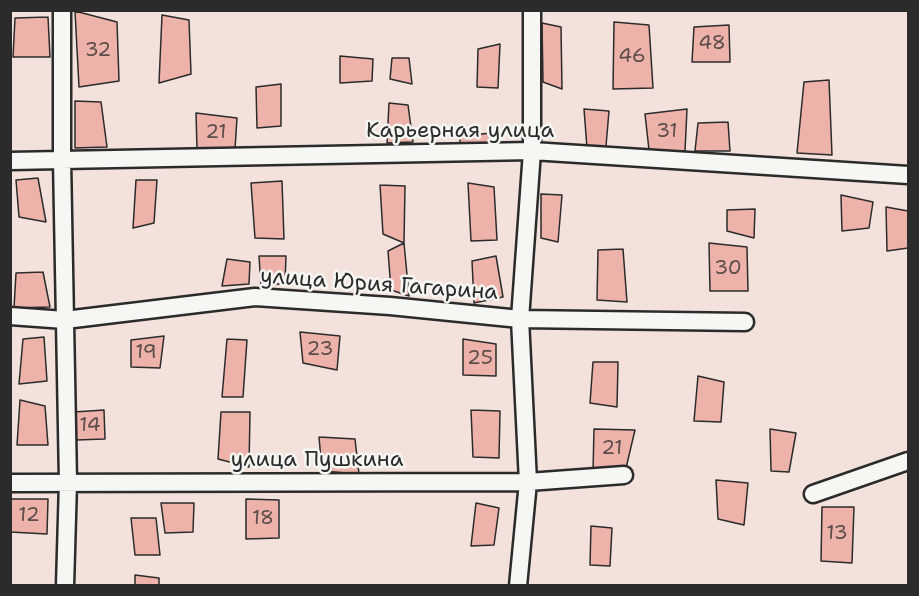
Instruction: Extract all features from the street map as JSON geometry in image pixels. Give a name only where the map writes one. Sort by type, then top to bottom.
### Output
[{"type":"street","points":[[62,10],[64,320],[68,483],[65,585]]},
{"type":"street","points":[[518,585],[528,482],[520,319],[532,151],[532,10]]},
{"type":"street","name":"Карьерная улица","points":[[10,161],[532,151],[909,175]]},
{"type":"street","name":"улица Юрия Гагарина","points":[[10,316],[64,320],[255,297],[390,306],[520,319],[745,322]]},
{"type":"street","points":[[813,494],[909,461]]},
{"type":"street","name":"улица Пушкина","points":[[10,483],[528,482],[624,475]]},
{"type":"building","points":[[75,11],[117,22],[119,81],[79,87]]},
{"type":"building","points":[[162,15],[189,20],[191,74],[159,83]]},
{"type":"building","points":[[48,17],[50,57],[13,57],[15,18]]},
{"type":"building","points":[[614,22],[649,25],[653,88],[613,89]]},
{"type":"building","points":[[542,23],[561,27],[562,89],[543,82]]},
{"type":"building","points":[[729,25],[730,62],[692,62],[694,27]]},
{"type":"building","points":[[500,44],[498,88],[477,87],[478,49]]},
{"type":"building","points":[[340,56],[373,59],[372,81],[340,83]]},
{"type":"building","points":[[392,58],[409,58],[412,84],[390,79]]},
{"type":"building","points":[[829,80],[832,155],[797,153],[804,82]]},
{"type":"building","points":[[281,84],[281,126],[257,128],[256,87]]},
{"type":"building","points":[[75,101],[101,102],[107,147],[75,148]]},
{"type":"building","points":[[389,103],[408,105],[413,142],[387,143]]},
{"type":"building","points":[[584,109],[609,111],[606,146],[587,148]]},
{"type":"building","points":[[687,109],[685,151],[649,150],[645,114]]},
{"type":"building","points":[[196,113],[237,118],[235,149],[197,149]]},
{"type":"building","points":[[728,122],[730,151],[695,151],[698,123]]},
{"type":"building","points":[[492,133],[498,144],[460,145],[460,136]]},
{"type":"building","points":[[38,178],[46,222],[19,217],[16,180]]},
{"type":"building","points":[[136,180],[157,180],[154,223],[133,228]]},
{"type":"building","points":[[282,181],[284,239],[255,238],[251,183]]},
{"type":"building","points":[[468,183],[494,187],[497,240],[471,241]]},
{"type":"building","points":[[380,185],[405,186],[404,243],[383,234]]},
{"type":"building","points":[[541,194],[562,195],[558,242],[541,238]]},
{"type":"building","points":[[841,195],[873,202],[869,228],[842,231]]},
{"type":"building","points":[[886,207],[908,211],[908,248],[887,251]]},
{"type":"building","points":[[755,209],[754,238],[727,231],[727,210]]},
{"type":"building","points":[[404,243],[409,296],[391,290],[388,251]]},
{"type":"building","points":[[709,243],[747,247],[748,291],[710,291]]},
{"type":"building","points":[[623,249],[627,302],[597,300],[598,250]]},
{"type":"building","points":[[259,256],[286,256],[285,283],[261,287]]},
{"type":"building","points":[[496,256],[503,297],[474,303],[472,261]]},
{"type":"building","points":[[227,259],[250,262],[249,284],[222,286]]},
{"type":"building","points":[[43,272],[50,307],[14,308],[16,273]]},
{"type":"building","points":[[300,332],[340,336],[337,370],[303,363]]},
{"type":"building","points":[[164,336],[160,368],[131,367],[131,340]]},
{"type":"building","points":[[44,337],[47,381],[19,384],[23,339]]},
{"type":"building","points":[[227,339],[247,340],[243,397],[222,397]]},
{"type":"building","points":[[463,339],[496,344],[496,376],[463,375]]},
{"type":"building","points":[[593,362],[618,362],[617,407],[590,403]]},
{"type":"building","points":[[698,376],[724,382],[721,422],[694,421]]},
{"type":"building","points":[[20,400],[45,406],[48,445],[17,445]]},
{"type":"building","points":[[104,410],[105,439],[76,440],[74,412]]},
{"type":"building","points":[[471,410],[500,411],[499,458],[473,457]]},
{"type":"building","points":[[221,412],[250,412],[249,467],[218,459]]},
{"type":"building","points":[[594,429],[635,430],[626,468],[593,471]]},
{"type":"building","points":[[770,429],[796,433],[789,472],[771,471]]},
{"type":"building","points":[[319,437],[355,439],[359,474],[322,471]]},
{"type":"building","points":[[716,480],[748,483],[744,525],[718,519]]},
{"type":"building","points":[[10,499],[48,499],[47,534],[10,532]]},
{"type":"building","points":[[246,499],[279,500],[279,538],[246,539]]},
{"type":"building","points":[[161,503],[194,503],[193,532],[165,533]]},
{"type":"building","points":[[476,503],[499,508],[494,545],[471,546]]},
{"type":"building","points":[[822,507],[854,507],[852,563],[821,561]]},
{"type":"building","points":[[131,518],[156,518],[160,555],[135,555]]},
{"type":"building","points":[[591,526],[612,528],[610,566],[590,565]]},
{"type":"building","points":[[135,575],[159,578],[159,586],[135,586]]}]
